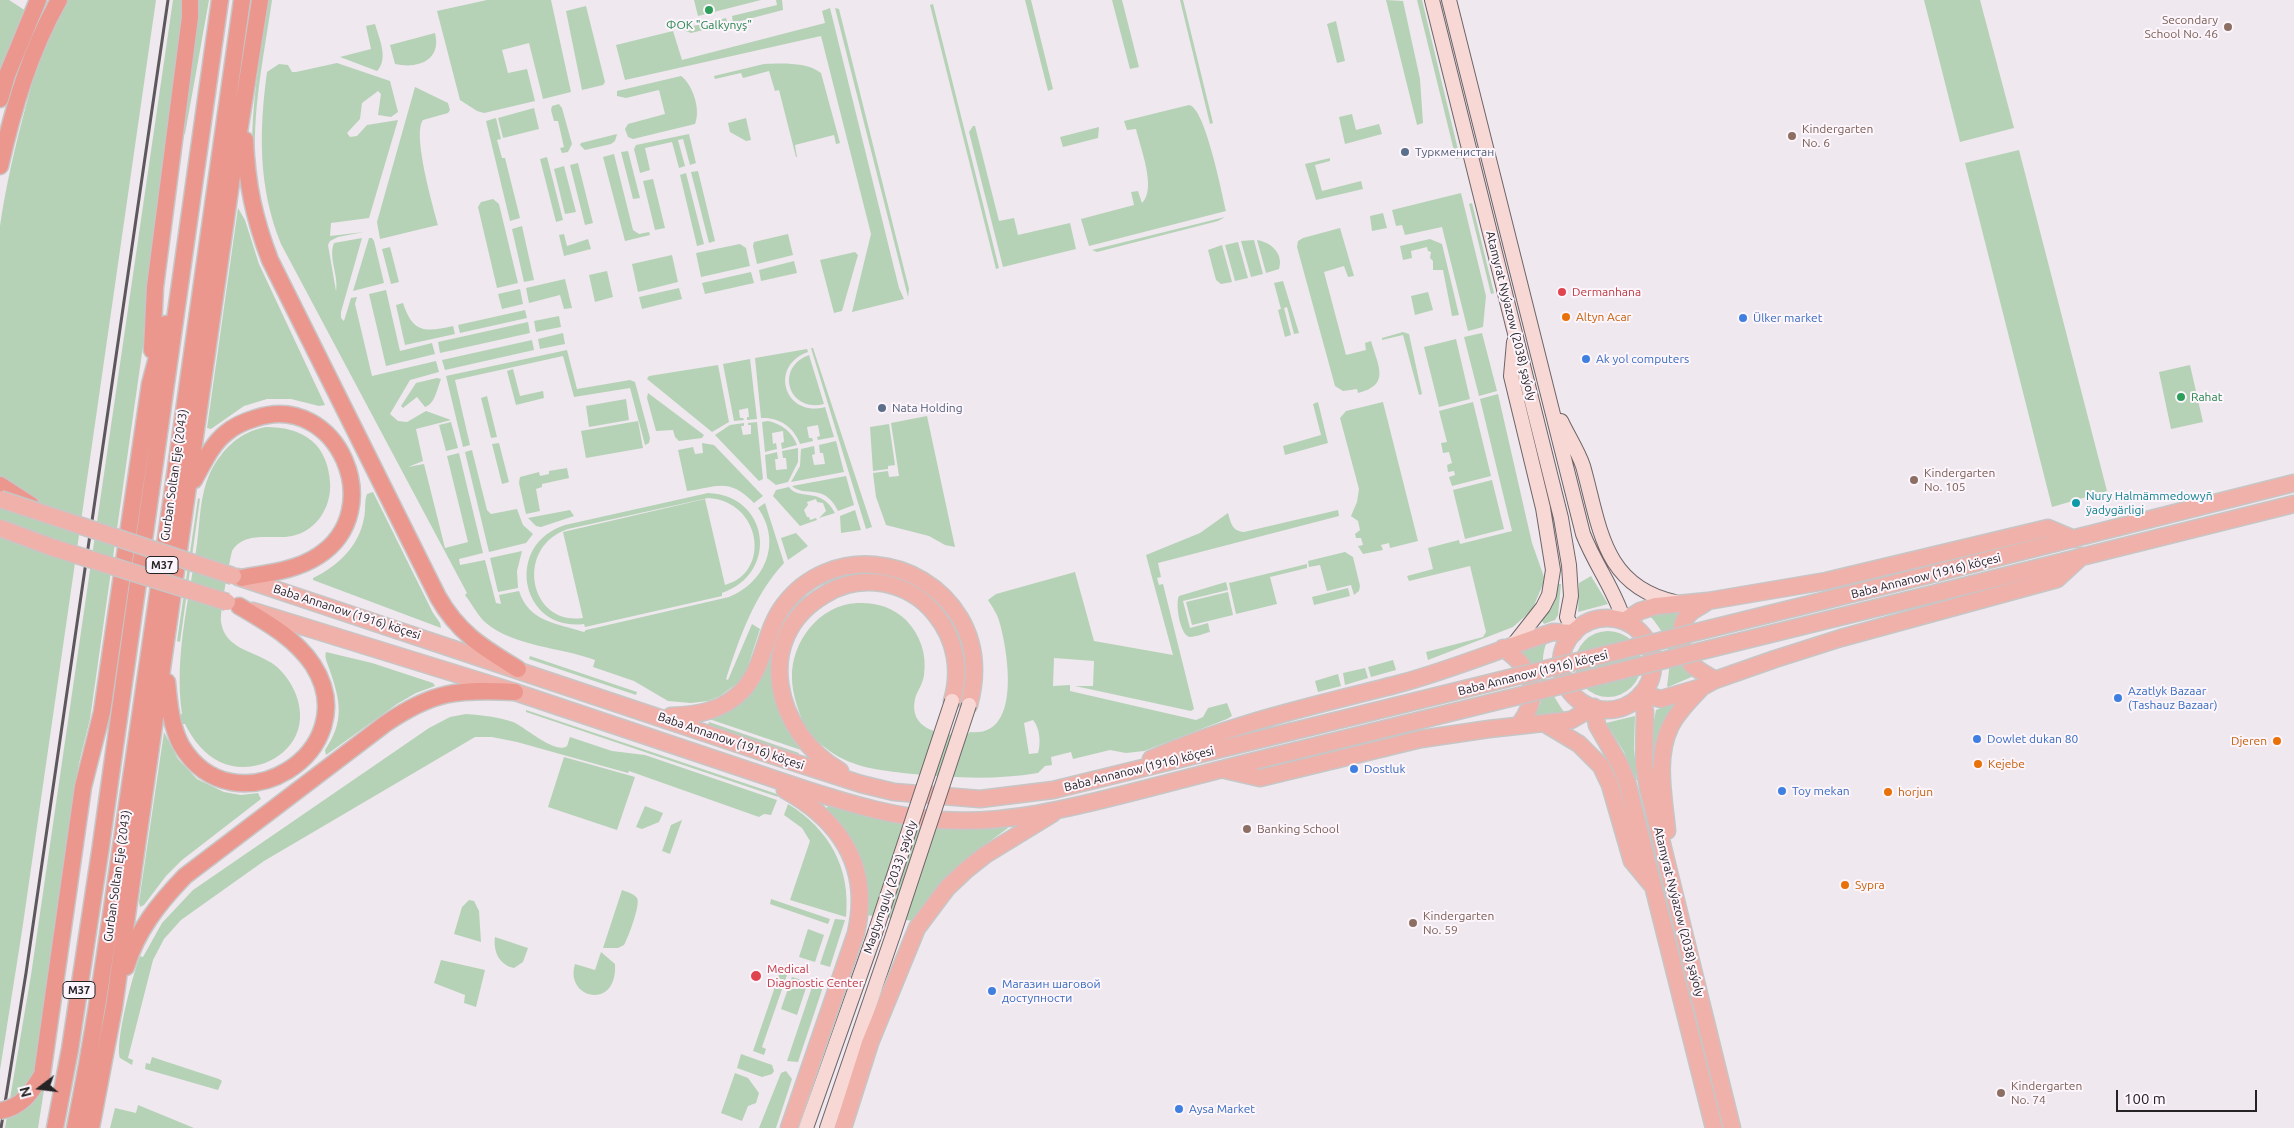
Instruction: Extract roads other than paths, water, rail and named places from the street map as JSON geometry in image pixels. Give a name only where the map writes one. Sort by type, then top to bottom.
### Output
[{"type":"highway","points":[[0,99],[7,74],[38,0]]},
{"type":"highway","points":[[0,166],[11,116],[19,93],[50,16],[59,0]]},
{"type":"highway","points":[[0,1111],[20,1104],[32,1092],[42,1075],[83,787],[102,712],[150,384],[155,287],[190,17],[190,0]]},
{"type":"highway","name":"Gurban Soltan Eje (2043)","points":[[55,1128],[70,1049],[100,852],[153,488],[183,257],[220,0]]},
{"type":"highway","name":"Gurban Soltan Eje (2043)","points":[[75,1128],[90,1057],[147,675],[203,260],[242,0]]},
{"type":"highway","points":[[91,1128],[114,1007],[245,93],[260,0]]},
{"type":"highway","points":[[245,93],[248,188],[255,217],[270,260],[447,613],[455,624],[478,644],[518,669]]},
{"type":"highway","points":[[150,384],[183,257]]},
{"type":"highway","points":[[189,488],[207,456],[226,433],[260,416],[286,415],[310,422],[331,438],[343,454],[351,485],[351,507],[344,526],[331,545],[318,556],[300,566],[238,577]]},
{"type":"highway","points":[[0,485],[11,494],[58,518]]},
{"type":"highway","points":[[0,537],[52,547]]},
{"type":"highway","points":[[165,657],[168,700],[176,730],[182,746],[202,768],[228,781],[248,783],[272,779],[296,767],[310,751],[321,729],[324,708],[321,682],[312,664],[281,632],[233,604]]},
{"type":"highway","points":[[114,1007],[130,953],[143,927],[164,898],[197,865],[412,706],[436,696],[462,690],[515,692]]},
{"type":"highway","points":[[100,852],[102,712]]},
{"type":"main road","name":"Atamyrat Nyýazow (2038) şaýoly","points":[[1432,0],[1560,518],[1569,565],[1571,596],[1567,617],[1574,633]]},
{"type":"main road","name":"Atamyrat Nyýazow (2038) şaýoly","points":[[1449,0],[1583,534],[1592,558],[1618,602],[1624,621]]},
{"type":"main road","points":[[1509,646],[1543,607],[1551,588],[1554,570],[1543,508],[1510,376],[1515,331]]},
{"type":"main road","points":[[1549,396],[1582,464],[1600,535],[1611,559],[1629,579],[1646,592],[1661,599],[1678,602]]},
{"type":"main road","name":"Baba Annanow (1916) köçesi","points":[[0,499],[861,784],[908,794],[980,799],[1053,790],[1112,776],[2074,539],[2294,482]]},
{"type":"main road","name":"Baba Annanow (1916) köçesi","points":[[0,528],[52,547],[515,692],[851,804],[911,817],[940,820],[981,820],[1058,810],[2289,506]]},
{"type":"main road","points":[[1624,621],[1648,608],[1678,602],[1708,601],[1826,582],[2048,528],[2074,539]]},
{"type":"main road","points":[[1641,694],[1660,699],[1709,684],[1840,638],[2057,580],[2082,556]]},
{"type":"main road","points":[[661,717],[700,714],[719,708],[732,700],[744,689],[753,676],[770,630],[779,612],[790,597],[820,576],[846,566],[863,564],[890,566],[915,575],[940,592],[952,607],[967,634],[973,655],[974,680],[969,705]]},
{"type":"main road","points":[[861,784],[829,765],[809,747],[793,726],[783,704],[780,674],[782,650],[795,621],[813,601],[838,588],[864,582],[890,585],[918,597],[940,620],[954,649],[957,678],[952,701]]},
{"type":"main road","points":[[1708,601],[1691,612],[1681,629],[1682,647],[1687,659],[1709,684]]},
{"type":"main road","points":[[1221,769],[1260,778],[1421,740],[1519,725],[1571,720],[1594,708],[1616,708],[1630,703],[1641,694],[1650,679],[1652,653],[1649,645],[1638,630],[1624,621],[1610,618],[1597,619],[1584,624],[1574,633],[1563,653],[1563,676],[1575,696],[1594,708]]},
{"type":"main road","points":[[1112,776],[1181,746],[1225,730],[1274,715],[1404,682],[1553,632],[1574,633]]},
{"type":"main road","points":[[1509,646],[1526,669],[1533,687],[1533,698],[1529,709],[1519,725]]},
{"type":"main road","points":[[1671,883],[1662,754],[1669,728],[1678,714],[1709,684]]},
{"type":"main road","name":"Atamyrat Nyýazow (2038) şaýoly","points":[[1641,694],[1645,712],[1644,746],[1648,787],[1732,1128]]},
{"type":"main road","name":"Magtymguly (2033) şaýoly","points":[[806,1128],[875,933],[952,701]]},
{"type":"main road","name":"Magtymguly (2033) şaýoly","points":[[827,1128],[969,705]]},
{"type":"main road","name":"Atamyrat Nyýazow (2038) şaýoly","points":[[1594,708],[1597,725],[1620,765],[1627,782],[1714,1128]]},
{"type":"main road","points":[[1544,722],[1579,744],[1601,766],[1610,785],[1632,861],[1654,888]]},
{"type":"main road","points":[[756,772],[801,799],[830,822],[849,852],[856,873],[860,896],[859,922],[856,933],[789,1128]]},
{"type":"main road","points":[[843,1128],[870,1043],[917,928],[947,888],[985,854],[1058,810]]},
{"type":"railway","points":[[1,1128],[26,973],[168,0]]},
{"type":"place","name":"ФОК \"Galkynyş\"","points":[[709,10]]},
{"type":"place","name":"Secondary School No. 46","points":[[2228,27]]},
{"type":"place","name":"Kindergarten No. 6","points":[[1792,136]]},
{"type":"place","name":"Туркменистан","points":[[1405,152]]},
{"type":"place","name":"Dermanhana","points":[[1562,292]]},
{"type":"place","name":"Altyn Acar","points":[[1566,317]]},
{"type":"place","name":"Ülker market","points":[[1743,318]]},
{"type":"place","name":"Ak yol computers","points":[[1586,359]]},
{"type":"place","name":"Rahat","points":[[2181,397]]},
{"type":"place","name":"Nata Holding","points":[[882,408]]},
{"type":"place","name":"Kindergarten No. 105","points":[[1914,480]]},
{"type":"place","name":"Nury Halmämmedowyñ ÿadygärligi","points":[[2076,503]]},
{"type":"place","name":"Azatlyk Bazaar (Tashauz Bazaar)","points":[[2118,698]]},
{"type":"place","name":"Dowlet dukan 80","points":[[1977,739]]},
{"type":"place","name":"Djeren","points":[[2277,741]]},
{"type":"place","name":"Kejebe","points":[[1978,764]]},
{"type":"place","name":"Dostluk","points":[[1354,769]]},
{"type":"place","name":"Toy mekan","points":[[1782,791]]},
{"type":"place","name":"horjun","points":[[1888,792]]},
{"type":"place","name":"Banking School","points":[[1247,829]]},
{"type":"place","name":"Sypra","points":[[1845,885]]},
{"type":"place","name":"Kindergarten No. 59","points":[[1413,923]]},
{"type":"place","name":"Medical Diagnostic Center","points":[[756,976]]},
{"type":"place","name":"Магазин шаговой доступности","points":[[992,991]]},
{"type":"place","name":"Kindergarten No. 74","points":[[2001,1093]]},
{"type":"place","name":"Aysa Market","points":[[1179,1109]]}]
